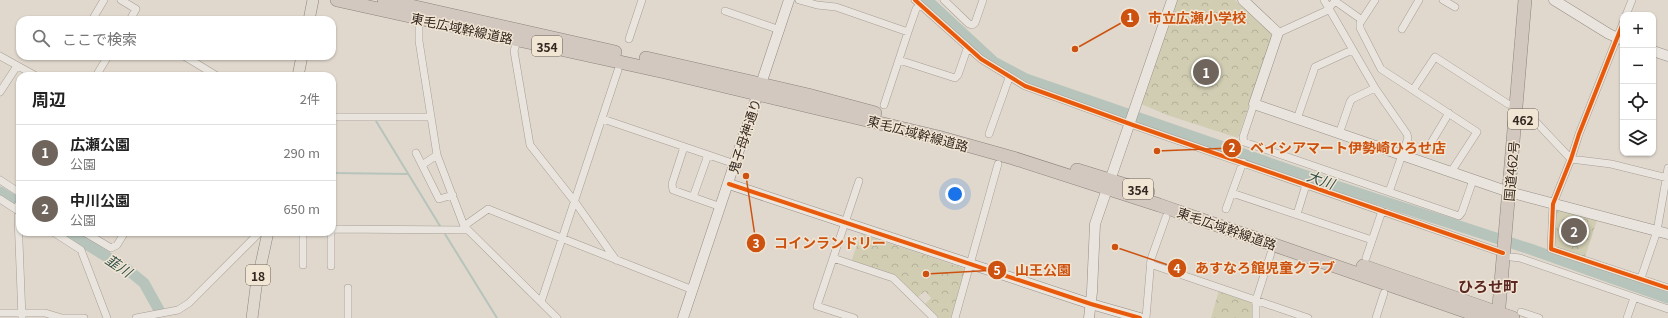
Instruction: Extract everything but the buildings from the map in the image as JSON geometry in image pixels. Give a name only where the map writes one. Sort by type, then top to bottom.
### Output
[{"type":"highway","name":"東毛広域幹線道路","points":[[337,0],[516,40],[760,89],[808,95],[941,130],[1507,316]]},
{"type":"highway","name":"東毛広域幹線道路","points":[[384,0],[760,89]]},
{"type":"highway","name":"国道462号","points":[[1520,111],[1525,0]]},
{"type":"highway","name":"国道462号","points":[[1507,316],[1507,253],[1520,111],[1533,0]]},
{"type":"highway","name":"東毛広域幹線道路","points":[[1108,184],[1159,205],[1484,318]]},
{"type":"main road","points":[[310,16],[313,0]]},
{"type":"main road","points":[[299,72],[301,60]]},
{"type":"main road","name":"18","points":[[252,318],[256,287],[267,236]]},
{"type":"street","points":[[94,16],[104,0]]},
{"type":"street","points":[[121,0],[136,9],[132,16]]},
{"type":"street","points":[[629,39],[642,0]]},
{"type":"street","name":"鬼子母神通り","points":[[684,318],[789,0]]},
{"type":"street","points":[[799,0],[817,5],[837,4],[908,32]]},
{"type":"street","points":[[944,0],[969,24],[972,25],[975,23],[983,0]]},
{"type":"street","points":[[1089,318],[1092,292],[1094,230],[1134,107],[1172,0]]},
{"type":"street","points":[[1243,0],[1278,33]]},
{"type":"street","points":[[1324,0],[1375,88],[1406,131],[1408,138],[1389,192]]},
{"type":"street","points":[[1375,0],[1362,20],[1360,28],[1381,69],[1477,132],[1452,172]]},
{"type":"street","points":[[1402,30],[1419,0]]},
{"type":"street","points":[[1443,0],[1455,7]]},
{"type":"street","points":[[1554,0],[1620,39],[1579,134],[1571,159],[1553,204],[1552,249],[1668,288]]},
{"type":"street","points":[[1627,12],[1632,0]]},
{"type":"street","points":[[1278,33],[1329,8],[1336,1],[1362,20]]},
{"type":"street","points":[[884,105],[918,2],[967,49],[1009,78],[1040,92],[1668,309]]},
{"type":"street","points":[[724,11],[780,30]]},
{"type":"street","points":[[419,26],[437,155],[465,228],[556,318]]},
{"type":"street","points":[[1278,33],[1243,137],[1244,142],[1459,216],[1462,212],[1473,180]]},
{"type":"street","points":[[516,40],[514,51],[530,145],[575,202],[616,260]]},
{"type":"street","points":[[899,60],[955,78],[958,75],[967,49]]},
{"type":"street","points":[[1297,119],[1315,67],[1352,50]]},
{"type":"street","points":[[1656,52],[1668,56]]},
{"type":"street","points":[[0,56],[28,72]]},
{"type":"street","points":[[1413,90],[1435,57],[1537,123],[1571,159],[1611,164],[1667,178]]},
{"type":"street","points":[[98,72],[106,60]]},
{"type":"street","points":[[191,60],[210,72]]},
{"type":"street","points":[[0,92],[17,66]]},
{"type":"street","points":[[541,302],[618,70]]},
{"type":"street","points":[[989,134],[1009,78]]},
{"type":"street","points":[[1339,134],[1352,99],[1375,88]]},
{"type":"street","points":[[1254,104],[1513,193],[1668,234]]},
{"type":"street","points":[[1431,143],[1449,113]]},
{"type":"street","points":[[336,118],[431,118]]},
{"type":"street","points":[[602,119],[735,164]]},
{"type":"street","points":[[684,147],[671,187],[673,190],[721,207]]},
{"type":"street","points":[[416,153],[439,199],[453,196]]},
{"type":"street","points":[[422,165],[437,155]]},
{"type":"street","points":[[693,197],[708,155]]},
{"type":"street","points":[[1226,210],[1243,162]]},
{"type":"street","points":[[955,318],[998,164]]},
{"type":"street","points":[[1640,278],[1657,231],[1668,168]]},
{"type":"street","points":[[0,180],[16,190]]},
{"type":"street","points":[[854,318],[817,306],[859,181]]},
{"type":"street","points":[[729,184],[1091,304],[1140,318]]},
{"type":"street","points":[[1297,214],[1306,185]]},
{"type":"street","points":[[1232,193],[1372,240]]},
{"type":"street","points":[[0,199],[16,207]]},
{"type":"street","points":[[336,229],[465,228],[488,209],[693,290]]},
{"type":"street","points":[[1366,258],[1382,210]]},
{"type":"street","points":[[1146,318],[1150,264],[1166,217]]},
{"type":"street","points":[[19,236],[22,315]]},
{"type":"street","points":[[59,236],[81,250],[107,318]]},
{"type":"street","points":[[91,236],[111,248],[117,245],[123,236]]},
{"type":"street","points":[[136,318],[178,310],[188,303],[256,236]]},
{"type":"street","points":[[303,236],[303,265]]},
{"type":"street","points":[[331,236],[331,266]]},
{"type":"street","points":[[1256,318],[1256,300],[1272,253]]},
{"type":"street","points":[[833,258],[893,278],[934,318]]},
{"type":"street","points":[[1150,264],[1308,318]]},
{"type":"street","points":[[348,288],[348,318]]},
{"type":"street","points":[[1376,318],[1384,293]]},
{"type":"street","points":[[1627,318],[1634,298]]},
{"type":"street","points":[[0,313],[22,315],[45,313],[62,318],[84,318]]},
{"type":"street","points":[[1507,316],[1539,318]]},
{"type":"green space","points":[[1177,0],[1235,0],[1271,33],[1271,39],[1238,138],[1167,115],[1141,104]]},
{"type":"green space","points":[[1560,210],[1597,220],[1585,257],[1556,246],[1554,243],[1556,212]]},
{"type":"green space","points":[[861,234],[963,268],[965,272],[952,318],[937,318],[924,305],[931,298],[925,291],[917,298],[894,276],[851,262]]},
{"type":"green space","points":[[1219,290],[1252,301],[1252,318],[1211,318]]},
{"type":"waterway","name":"大川","points":[[927,0],[994,62],[1026,79],[1333,185],[1530,249],[1668,298]]},
{"type":"waterway","points":[[376,121],[440,226]]},
{"type":"waterway","points":[[336,173],[408,174]]},
{"type":"waterway","name":"韮川","points":[[0,192],[16,202]]},
{"type":"waterway","points":[[445,234],[497,318]]},
{"type":"waterway","name":"韮川","points":[[73,236],[128,270],[144,283],[159,310]]},
{"type":"cycle path","points":[[915,0],[981,59],[1025,86],[1503,253]]},
{"type":"cycle path","points":[[1620,31],[1553,204],[1551,249],[1668,288]]},
{"type":"cycle path","points":[[729,184],[1091,304],[1140,318]]},
{"type":"place","name":"市立広瀬小学校","points":[[1075,49]]},
{"type":"place","name":"広瀬公園","points":[[1206,72]]},
{"type":"place","name":"ベイシアマート伊勢崎ひろせ店","points":[[1157,151]]},
{"type":"place","name":"コインランドリー","points":[[746,176]]},
{"type":"place","name":"中川公園","points":[[1574,231]]},
{"type":"place","name":"あすなろ館児童クラブ","points":[[1115,247]]},
{"type":"place","name":"山王公園","points":[[926,274]]},
{"type":"district","name":"ひろせ町","points":[[1488,285]]}]
